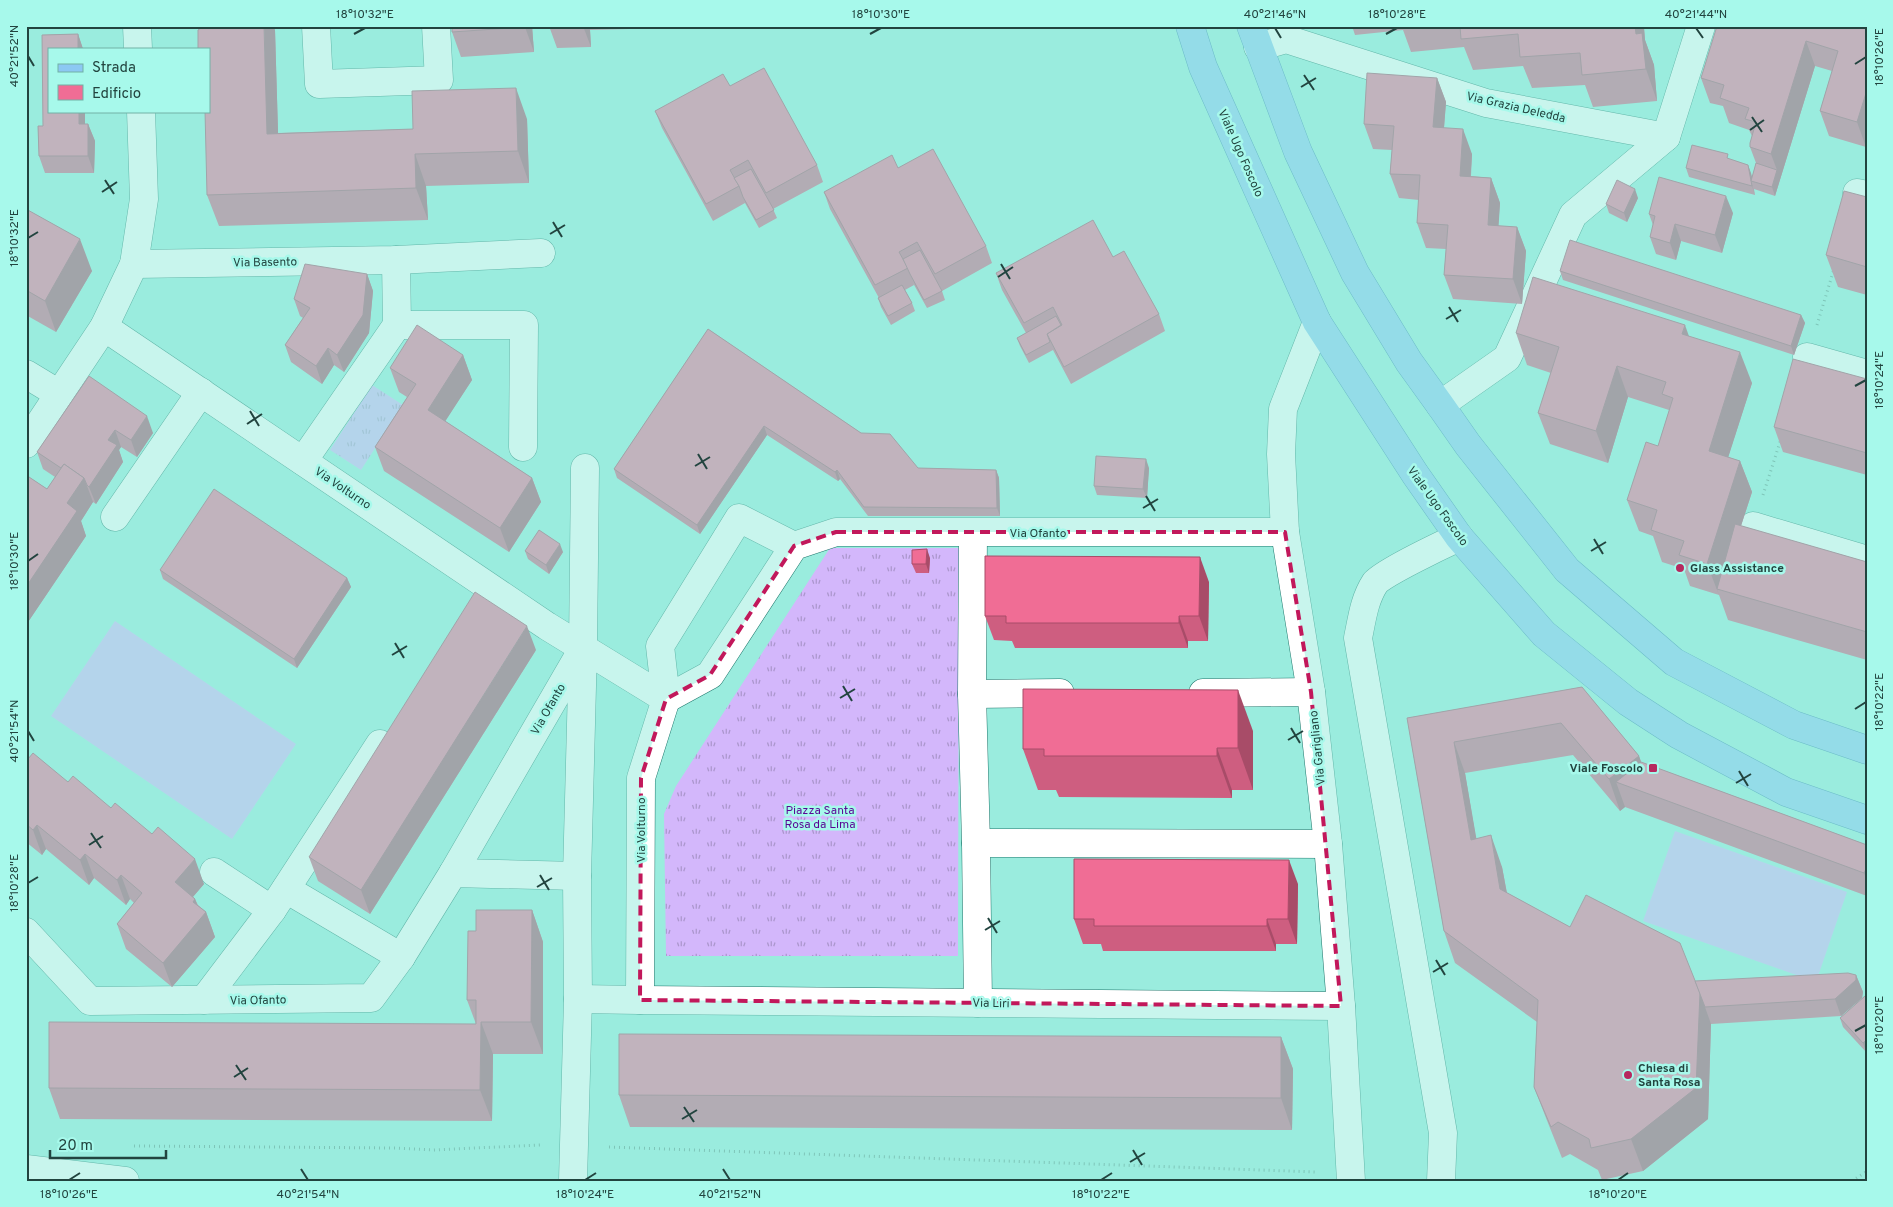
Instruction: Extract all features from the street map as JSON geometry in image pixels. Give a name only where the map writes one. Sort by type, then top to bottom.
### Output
[{"type":"main road","name":"Viale Ugo Foscolo","points":[[1190,26],[1203,67],[1318,322],[1415,474],[1458,537],[1544,634],[1628,702],[1679,735],[1786,792],[1867,820]]},
{"type":"main road","points":[[1254,36],[1298,152],[1355,273],[1409,362],[1468,445],[1567,570],[1674,662],[1794,725],[1867,750]]},
{"type":"street","points":[[137,26],[138,48]]},
{"type":"street","points":[[316,26],[319,84],[439,80],[436,26]]},
{"type":"street","points":[[1440,405],[1507,358],[1573,215],[1666,137],[1702,26]]},
{"type":"street","name":"Via Grazia Deledda","points":[[1254,36],[1288,33],[1486,103],[1666,137]]},
{"type":"street","points":[[26,444],[104,327],[134,264],[144,199],[141,112]]},
{"type":"street","name":"Via Basento","points":[[134,264],[396,260],[541,253]]},
{"type":"street","points":[[303,461],[397,325],[396,260]]},
{"type":"street","name":"Via Garigliano","points":[[1318,322],[1283,409],[1280,454],[1285,532],[1311,692],[1328,844],[1341,1006],[1350,1177]]},
{"type":"street","points":[[397,325],[524,325],[523,447]]},
{"type":"street","name":"Via Volturno","points":[[104,327],[547,626],[666,699],[641,778],[640,1000]]},
{"type":"street","points":[[1807,357],[1867,374]]},
{"type":"street","points":[[26,374],[59,394]]},
{"type":"street","points":[[115,518],[201,392]]},
{"type":"street","points":[[573,1181],[578,999],[577,876],[583,648],[585,468]]},
{"type":"street","points":[[739,518],[794,546],[710,675],[666,699],[660,646],[739,518]]},
{"type":"street","points":[[1753,526],[1867,560]]},
{"type":"street","name":"Via Ofanto","points":[[794,546],[836,532],[1285,532]]},
{"type":"street","points":[[973,533],[972,694],[978,1002]]},
{"type":"street","points":[[1441,1181],[1443,1133],[1358,638],[1365,603],[1376,581],[1458,537]]},
{"type":"street","points":[[468,607],[484,582]]},
{"type":"street","name":"Via Ofanto","points":[[26,932],[90,1001],[371,998],[401,957],[453,873],[583,648]]},
{"type":"street","points":[[1182,693],[1311,692]]},
{"type":"street","points":[[972,694],[1082,693]]},
{"type":"street","points":[[204,1000],[279,899],[393,723]]},
{"type":"street","points":[[976,843],[1328,844]]},
{"type":"street","points":[[214,872],[279,899],[401,957]]},
{"type":"street","points":[[453,873],[577,876]]},
{"type":"street","points":[[578,999],[640,1000]]},
{"type":"street","name":"Via Liri","points":[[640,1000],[1341,1006]]},
{"type":"street","points":[[26,1169],[125,1181]]},
{"type":"path","points":[[128,1146],[395,1148],[433,1150],[574,1145],[1350,1177]]},
{"type":"path","points":[[1852,1181],[1867,1171]]},
{"type":"highlighted area","points":[[836,532],[1285,532],[1311,692],[1341,1006],[640,1000],[641,778],[666,699],[710,675],[794,546]]},
{"type":"green space","points":[[372,385],[403,405],[361,470],[330,450]]},
{"type":"green space","name":"Piazza Santa Rosa da Lima","points":[[830,548],[959,548],[958,956],[666,956],[664,814],[676,786]]},
{"type":"green space","points":[[115,621],[296,744],[232,839],[51,716]]},
{"type":"green space","points":[[1675,831],[1847,892],[1816,982],[1643,921]]},
{"type":"building","points":[[204,26],[264,26],[267,134],[413,129],[412,91],[516,88],[518,151],[415,154],[416,188],[207,195],[205,112],[210,112],[210,48],[198,48],[198,30]]},
{"type":"building","points":[[452,26],[525,26],[525,27],[452,32]]},
{"type":"building","points":[[1460,26],[1635,26],[1636,34],[1642,33],[1646,69],[1582,75],[1580,53],[1520,57],[1518,34],[1461,39]]},
{"type":"building","points":[[1717,26],[1867,26],[1867,90],[1857,122],[1820,111],[1838,51],[1806,41],[1771,154],[1750,147],[1756,122],[1745,119],[1749,108],[1720,98],[1724,85],[1701,78]]},
{"type":"building","points":[[78,34],[78,48],[48,48],[48,112],[79,112],[79,124],[88,124],[88,156],[39,156],[38,126],[43,126],[42,35]]},
{"type":"building","points":[[764,68],[817,165],[766,193],[748,160],[730,170],[739,186],[706,204],[655,111],[723,74],[730,86]]},
{"type":"building","points":[[1367,73],[1437,78],[1433,127],[1463,129],[1460,176],[1491,178],[1488,225],[1517,227],[1513,279],[1444,275],[1448,225],[1417,223],[1420,175],[1390,174],[1394,126],[1364,124]]},
{"type":"building","points":[[1692,145],[1728,154],[1727,158],[1748,165],[1752,186],[1686,168]]},
{"type":"building","points":[[933,149],[986,246],[935,274],[917,242],[899,252],[908,268],[875,285],[824,192],[892,155],[898,168]]},
{"type":"building","points":[[1756,163],[1777,170],[1772,187],[1751,181]]},
{"type":"building","points":[[751,169],[774,210],[756,220],[734,178]]},
{"type":"building","points":[[1659,177],[1726,196],[1715,235],[1675,224],[1670,243],[1650,237],[1655,216],[1649,214]]},
{"type":"building","points":[[1617,180],[1635,189],[1624,213],[1606,204]]},
{"type":"building","points":[[1844,191],[1867,197],[1867,267],[1826,255]]},
{"type":"building","points":[[26,209],[80,239],[45,301],[26,290]]},
{"type":"building","points":[[1093,220],[1113,257],[1124,251],[1159,314],[1064,367],[1047,334],[1062,325],[1053,307],[1024,323],[996,273]]},
{"type":"building","points":[[1570,240],[1801,315],[1791,346],[1560,271]]},
{"type":"building","points":[[920,250],[942,291],[924,300],[903,259]]},
{"type":"building","points":[[305,264],[367,274],[363,315],[337,355],[328,348],[316,366],[285,345],[310,308],[294,299]]},
{"type":"building","points":[[1533,277],[1685,325],[1682,334],[1740,352],[1709,451],[1740,461],[1707,564],[1679,555],[1684,541],[1651,530],[1657,510],[1627,500],[1646,442],[1658,446],[1673,398],[1662,394],[1666,382],[1617,366],[1596,431],[1538,413],[1559,347],[1516,333]]},
{"type":"building","points":[[902,285],[912,303],[888,316],[878,298]]},
{"type":"building","points":[[1056,316],[1061,325],[1047,334],[1050,342],[1026,355],[1017,338]]},
{"type":"building","points":[[417,325],[463,355],[428,410],[532,478],[500,528],[375,447],[416,384],[390,368]]},
{"type":"building","points":[[708,329],[861,433],[890,434],[918,468],[996,470],[997,508],[864,507],[837,470],[835,472],[764,426],[697,525],[614,469]]},
{"type":"building","points":[[1793,359],[1867,379],[1867,453],[1774,427]]},
{"type":"building","points":[[89,376],[147,416],[131,440],[115,430],[108,440],[117,445],[89,487],[84,478],[64,464],[61,468],[37,452]]},
{"type":"building","points":[[1096,456],[1146,459],[1143,489],[1094,486]]},
{"type":"building","points":[[64,464],[84,478],[67,503],[77,511],[26,587],[26,475],[47,489]]},
{"type":"building","points":[[214,489],[347,578],[294,659],[160,570]]},
{"type":"building","points":[[1735,524],[1867,562],[1867,632],[1717,589]]},
{"type":"building","points":[[539,530],[560,544],[546,565],[525,551]]},
{"type":"building","points":[[927,549],[926,564],[912,564],[912,550]]},
{"type":"building","points":[[985,556],[1200,557],[1199,616],[1179,616],[1179,623],[1006,623],[1006,616],[985,616]]},
{"type":"building","points":[[475,592],[527,626],[361,890],[309,857]]},
{"type":"building","points":[[1582,687],[1639,756],[1609,779],[1561,723],[1454,742],[1471,840],[1491,835],[1500,889],[1570,927],[1586,895],[1680,943],[1700,993],[1696,1088],[1631,1139],[1591,1148],[1589,1139],[1558,1122],[1551,1127],[1534,1087],[1538,1000],[1444,931],[1407,718]]},
{"type":"building","points":[[1023,689],[1238,690],[1238,748],[1217,748],[1217,756],[1044,756],[1044,749],[1023,749]]},
{"type":"building","points":[[33,753],[68,782],[73,776],[111,808],[115,803],[152,834],[158,827],[195,859],[175,882],[195,899],[193,902],[206,912],[163,963],[117,924],[142,893],[121,875],[117,880],[85,854],[80,860],[37,825],[33,830],[26,824],[26,758],[28,759]]},
{"type":"building","points":[[1641,762],[1867,845],[1867,867],[1864,873],[1616,782]]},
{"type":"building","points":[[1074,859],[1289,860],[1288,919],[1267,919],[1267,926],[1094,926],[1094,919],[1074,919]]},
{"type":"building","points":[[476,910],[532,910],[531,1022],[481,1022],[480,1090],[49,1088],[49,1022],[476,1024],[476,1000],[467,1000],[468,931],[476,931]]},
{"type":"building","points":[[1848,973],[1856,975],[1856,980],[1835,999],[1705,1007],[1695,981]]},
{"type":"building","points":[[1865,996],[1867,998],[1867,1039],[1863,1043],[1840,1018]]},
{"type":"building","points":[[619,1034],[1281,1037],[1281,1098],[619,1095]]},
{"type":"place","name":"Glass Assistance","points":[[1680,568]]},
{"type":"place","name":"Viale Foscolo","points":[[1653,768]]},
{"type":"place","name":"Chiesa di Santa Rosa","points":[[1628,1075]]}]
